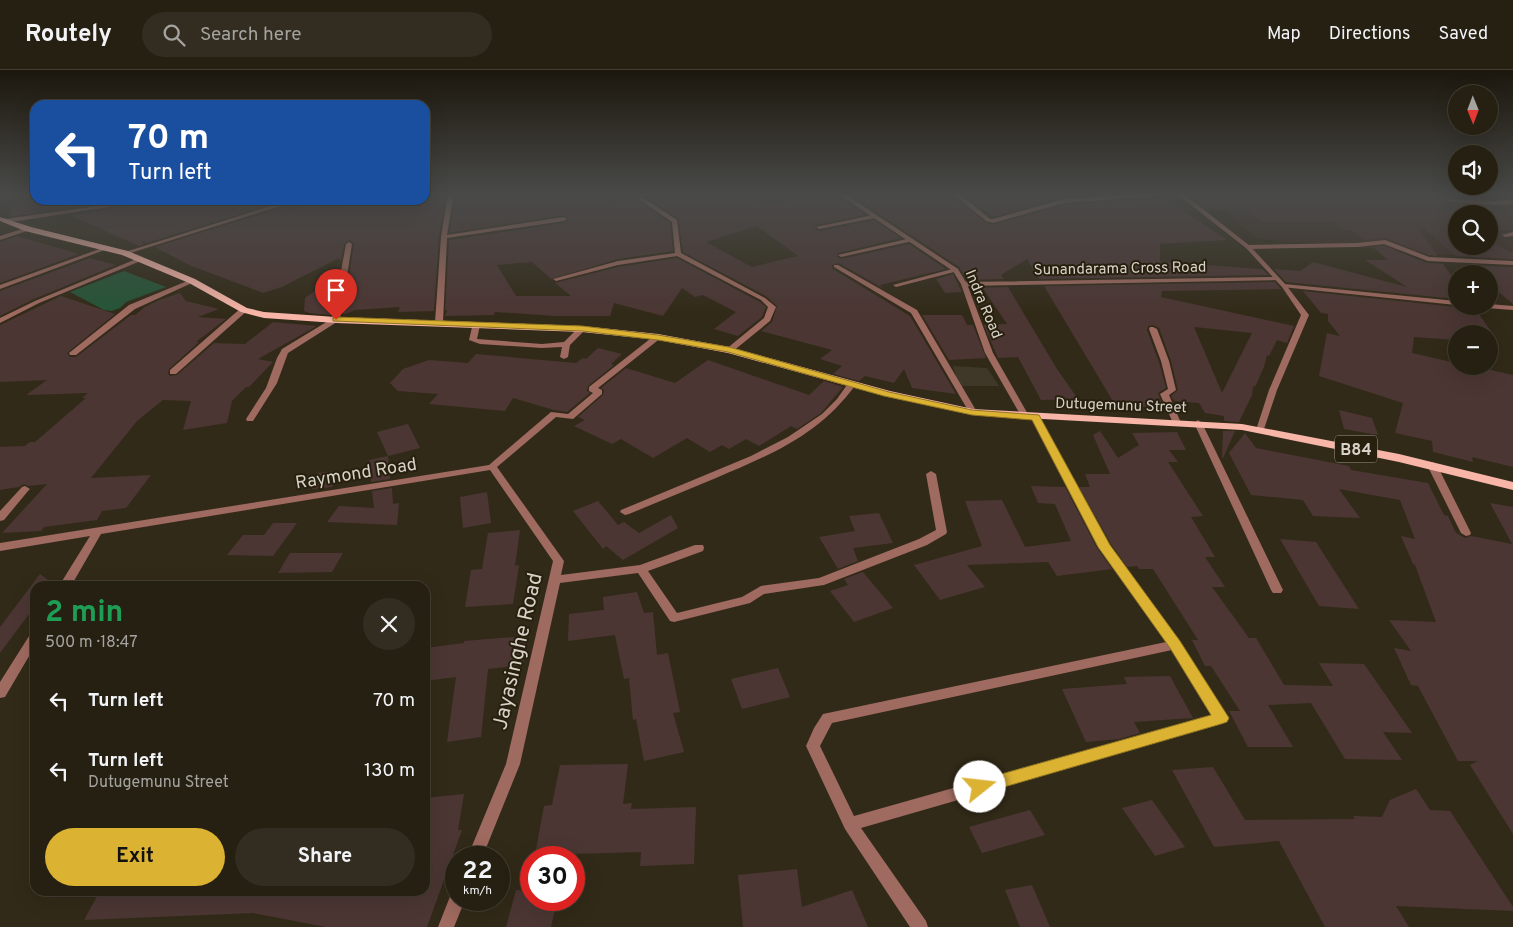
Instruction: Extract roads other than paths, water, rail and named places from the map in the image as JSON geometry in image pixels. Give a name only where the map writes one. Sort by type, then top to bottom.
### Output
[{"type":"main road","name":"Dutugemunu Street","points":[[49,234],[125,252],[192,281],[244,310],[264,315],[336,320],[582,328],[658,337],[729,350],[888,394],[972,412],[1198,423],[1260,430],[1432,465],[1513,486]]},
{"type":"street","points":[[0,238],[12,234]]},
{"type":"street","points":[[125,252],[184,234]]},
{"type":"street","points":[[439,322],[444,234]]},
{"type":"street","points":[[444,237],[464,234]]},
{"type":"street","points":[[676,234],[678,254]]},
{"type":"street","name":"Indra Road","points":[[850,824],[1221,718],[1175,645],[1104,547],[1030,416],[989,353],[964,284],[956,270],[901,234]]},
{"type":"street","points":[[1231,234],[1248,247],[1284,286],[1305,315],[1273,390],[1260,430]]},
{"type":"street","points":[[1505,235],[1513,234]]},
{"type":"street","points":[[841,255],[911,240]]},
{"type":"street","points":[[1248,247],[1357,245],[1385,242],[1428,258],[1513,263]]},
{"type":"street","points":[[250,419],[272,384],[280,357],[285,351],[336,320],[350,244]]},
{"type":"street","points":[[0,286],[107,248]]},
{"type":"street","points":[[556,279],[618,263],[678,254],[763,299],[772,307],[767,319],[729,350]]},
{"type":"street","points":[[0,321],[37,302],[141,259]]},
{"type":"street","points":[[836,266],[914,312],[972,412]]},
{"type":"street","points":[[896,285],[956,270]]},
{"type":"street","name":"Sunandarama Cross Road","points":[[964,284],[1277,279]]},
{"type":"street","points":[[73,353],[132,307],[192,281]]},
{"type":"street","points":[[1284,286],[1448,302]]},
{"type":"street","points":[[1498,307],[1513,308]]},
{"type":"street","points":[[173,372],[244,310]]},
{"type":"street","points":[[476,325],[473,340],[480,342],[542,346],[566,344]]},
{"type":"street","points":[[564,357],[566,344],[582,328]]},
{"type":"street","points":[[1153,329],[1165,361],[1172,390],[1164,394],[1177,423]]},
{"type":"street","points":[[492,467],[554,414],[570,417],[599,392],[592,389],[658,337]]},
{"type":"street","points":[[625,512],[774,450],[801,434],[844,398],[852,384]]},
{"type":"street","points":[[1198,423],[1277,590]]},
{"type":"street","points":[[1432,465],[1466,533]]},
{"type":"street","name":"Raymond Road","points":[[0,547],[492,467]]},
{"type":"street","name":"Jayasinghe Road","points":[[479,846],[514,764],[559,561],[492,467]]},
{"type":"street","points":[[641,569],[674,618],[746,600],[761,590],[820,582],[923,542],[942,532],[931,474]]},
{"type":"street","points":[[0,518],[25,489]]},
{"type":"street","points":[[68,581],[98,531]]},
{"type":"street","points":[[555,580],[641,569],[699,548]]},
{"type":"street","points":[[0,693],[30,644]]},
{"type":"street","points":[[920,927],[850,824],[813,746],[828,718],[1175,645]]},
{"type":"street","points":[[446,927],[453,911]]}]
